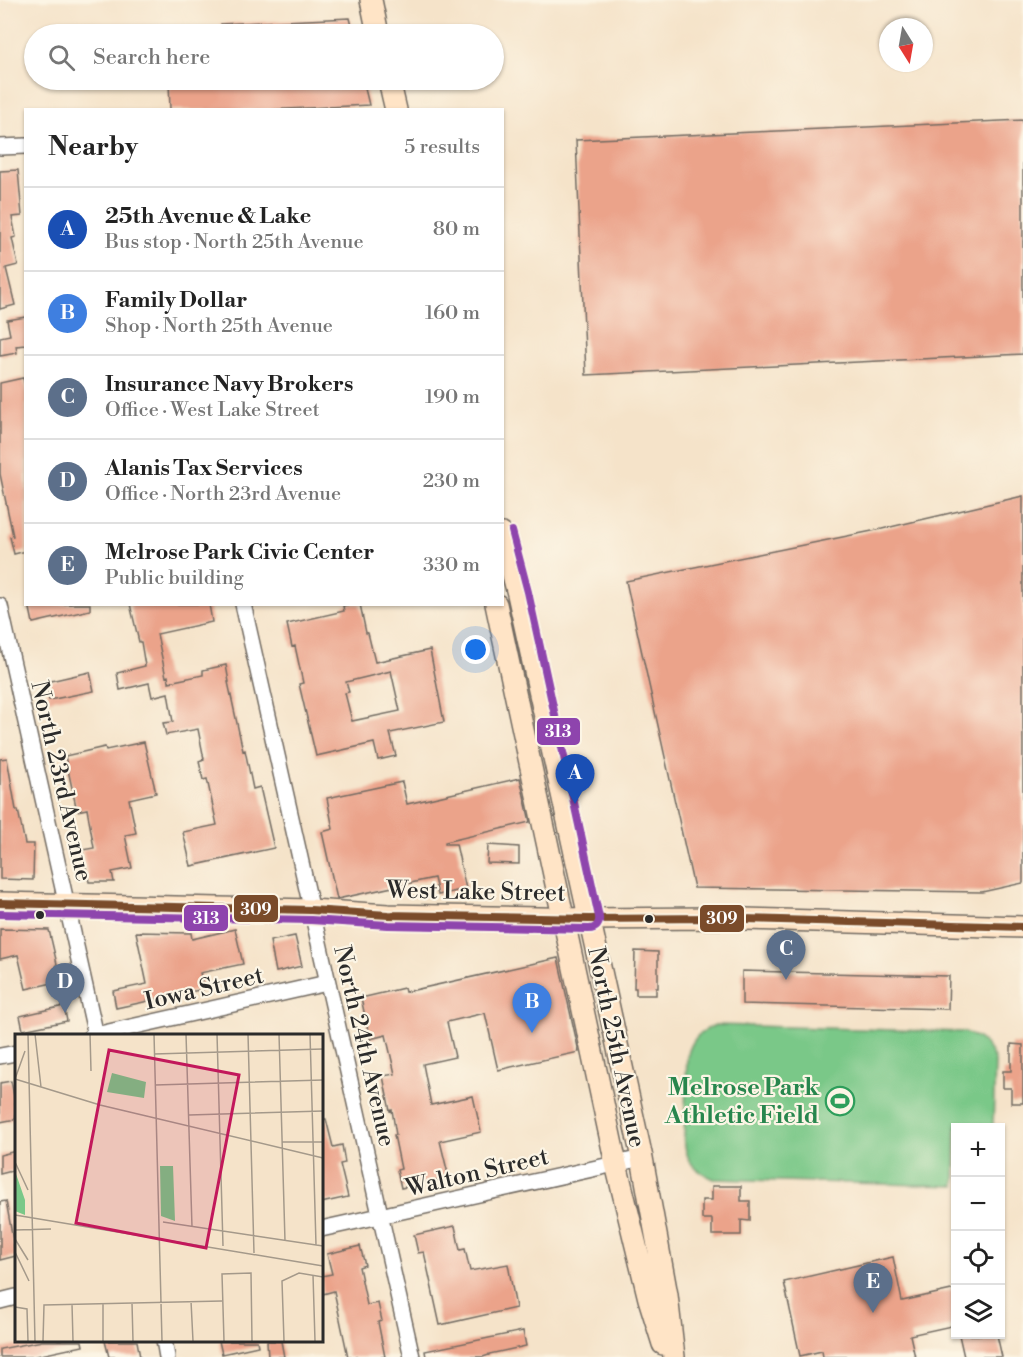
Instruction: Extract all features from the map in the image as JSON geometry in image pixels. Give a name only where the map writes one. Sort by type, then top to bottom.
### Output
[{"type":"main road","points":[[371,0],[376,24]]},
{"type":"main road","points":[[391,90],[396,108]]},
{"type":"main road","name":"North 25th Avenue","points":[[504,542],[642,1158],[667,1295],[674,1357]]},
{"type":"main road","name":"North 25th Avenue","points":[[496,606],[616,1164],[649,1299],[667,1357]]},
{"type":"main road","name":"West Lake Street","points":[[0,903],[311,910],[388,915],[589,919],[721,918],[1023,927]]},
{"type":"street","points":[[0,147],[24,146]]},
{"type":"street","name":"North 23rd Avenue","points":[[0,606],[94,1034]]},
{"type":"street","name":"North 24th Avenue","points":[[243,606],[412,1357]]},
{"type":"street","name":"Iowa Street","points":[[103,1034],[327,983]]},
{"type":"street","points":[[0,1056],[15,1053]]},
{"type":"street","name":"Walton Street","points":[[322,1229],[642,1158]]},
{"type":"street","points":[[0,1301],[15,1298]]},
{"type":"street","points":[[164,1342],[167,1357]]},
{"type":"green space","name":"Melrose Park Athletic Field","points":[[715,1025],[963,1032],[983,1042],[995,1061],[993,1123],[951,1123],[951,1186],[714,1179],[693,1165],[687,1155],[684,1140],[687,1057],[696,1037]]},
{"type":"building","points":[[350,18],[352,24],[221,24]]},
{"type":"building","points":[[169,90],[365,90],[369,105],[308,108],[170,108]]},
{"type":"building","points":[[1023,120],[1023,354],[586,375],[576,140]]},
{"type":"building","points":[[18,170],[22,216],[12,217],[16,237],[12,238],[18,265],[6,268],[15,305],[0,309],[0,171]]},
{"type":"building","points":[[24,317],[24,345],[16,346],[17,353],[0,356],[0,337],[10,335],[7,320]]},
{"type":"building","points":[[23,378],[24,381],[24,552],[14,554],[10,537],[13,536],[0,474],[0,383]]},
{"type":"building","points":[[1023,496],[1023,883],[982,892],[694,888],[626,581],[882,529]]},
{"type":"building","points":[[29,606],[90,606],[90,610],[33,623]]},
{"type":"building","points":[[130,606],[209,606],[212,622],[157,634],[166,677],[168,676],[169,682],[203,675],[203,670],[226,665],[243,751],[245,750],[253,789],[260,787],[274,848],[191,866],[183,832],[217,825],[207,779],[203,780],[199,761],[204,759],[198,729],[166,735],[163,723],[173,722],[168,693],[152,697],[149,683],[120,690],[117,673],[145,666],[141,642],[139,642]]},
{"type":"building","points":[[343,606],[360,606],[375,662],[430,650],[444,722],[390,733],[396,756],[378,760],[374,743],[316,756],[299,684],[303,683],[295,646],[292,647],[287,624],[344,611]],"holes":[[[391,671],[400,711],[352,721],[345,693],[349,692],[346,682]]]},
{"type":"building","points":[[90,672],[94,691],[49,700],[46,682]]},
{"type":"building","points":[[144,742],[156,793],[129,799],[136,833],[125,835],[132,868],[112,872],[114,882],[89,882],[82,850],[94,848],[87,809],[77,811],[65,756],[105,747],[106,750]]},
{"type":"building","points":[[7,758],[16,810],[18,810],[25,844],[34,844],[33,880],[0,879],[0,759]]},
{"type":"building","points":[[520,778],[530,822],[445,842],[445,844],[456,844],[466,889],[438,895],[434,878],[337,899],[322,832],[333,829],[327,798],[402,782],[407,804]]},
{"type":"building","points":[[488,845],[519,847],[519,864],[487,863]]},
{"type":"building","points":[[0,929],[49,930],[61,981],[26,989],[18,955],[0,959]]},
{"type":"building","points":[[235,929],[243,964],[200,973],[204,989],[116,1008],[113,991],[147,984],[136,932],[191,933],[192,939]]},
{"type":"building","points":[[295,936],[302,966],[276,972],[270,941]]},
{"type":"building","points":[[635,951],[658,952],[656,995],[636,995],[636,988],[634,988]]},
{"type":"building","points":[[558,958],[579,1052],[498,1070],[485,1013],[447,1022],[455,1057],[423,1064],[431,1105],[473,1096],[481,1132],[440,1141],[449,1178],[401,1188],[397,1170],[401,1169],[392,1110],[390,1111],[383,1076],[395,1074],[386,1035],[370,1039],[361,998],[404,988],[405,992]]},
{"type":"building","points":[[742,971],[949,976],[948,1009],[742,1004]]},
{"type":"building","points":[[64,1006],[67,1021],[23,1030],[20,1016]]},
{"type":"building","points":[[1011,1044],[1023,1045],[1023,1103],[1011,1103],[1011,1088],[1003,1088],[1003,1071],[1011,1071]]},
{"type":"building","points":[[11,1081],[15,1101],[15,1119],[0,1122],[0,1083]]},
{"type":"building","points":[[322,1119],[326,1119],[333,1147],[342,1145],[345,1163],[340,1164],[348,1197],[322,1203]]},
{"type":"building","points":[[15,1151],[15,1170],[0,1174],[0,1155]]},
{"type":"building","points":[[712,1186],[741,1186],[741,1201],[750,1201],[750,1221],[741,1220],[741,1235],[712,1235],[712,1219],[702,1219],[702,1200],[712,1200]]},
{"type":"building","points":[[6,1201],[15,1256],[0,1260],[0,1202]]},
{"type":"building","points":[[455,1226],[460,1250],[465,1249],[470,1271],[508,1264],[516,1308],[440,1325],[424,1252],[418,1253],[414,1235]]},
{"type":"building","points":[[360,1246],[365,1265],[359,1267],[367,1305],[378,1303],[382,1321],[378,1322],[385,1357],[348,1357],[334,1291],[323,1294],[322,1276],[332,1274],[327,1254]]},
{"type":"building","points":[[893,1257],[902,1301],[951,1290],[951,1326],[910,1335],[915,1357],[823,1357],[822,1351],[800,1356],[784,1282]]},
{"type":"building","points":[[523,1331],[526,1346],[483,1357],[426,1357],[425,1351]]},
{"type":"building","points":[[960,1339],[998,1339],[1002,1357],[964,1357]]},
{"type":"building","points":[[37,1342],[82,1342],[83,1346],[32,1357],[0,1357],[0,1349]]},
{"type":"building","points":[[105,1342],[137,1342],[140,1357],[109,1357]]},
{"type":"building","points":[[219,1342],[257,1342],[258,1346],[222,1354]]},
{"type":"building","points":[[267,1342],[281,1342],[284,1357],[268,1357]]},
{"type":"transit line","name":"313","points":[[0,914],[311,920],[388,925],[589,929],[596,927],[599,917],[528,592],[512,531]]},
{"type":"transit line","name":"309","points":[[0,903],[311,910],[388,915],[589,919],[711,918],[1023,927]]},
{"type":"place","name":"25th Avenue & Lake","points":[[575,804]]},
{"type":"place","name":"Insurance Navy Brokers","points":[[786,980]]},
{"type":"place","name":"Alanis Tax Services","points":[[65,1013]]},
{"type":"place","name":"Family Dollar","points":[[532,1033]]},
{"type":"place","name":"Melrose Park Athletic Field","points":[[840,1101]]},
{"type":"place","name":"Melrose Park Civic Center","points":[[873,1313]]}]
